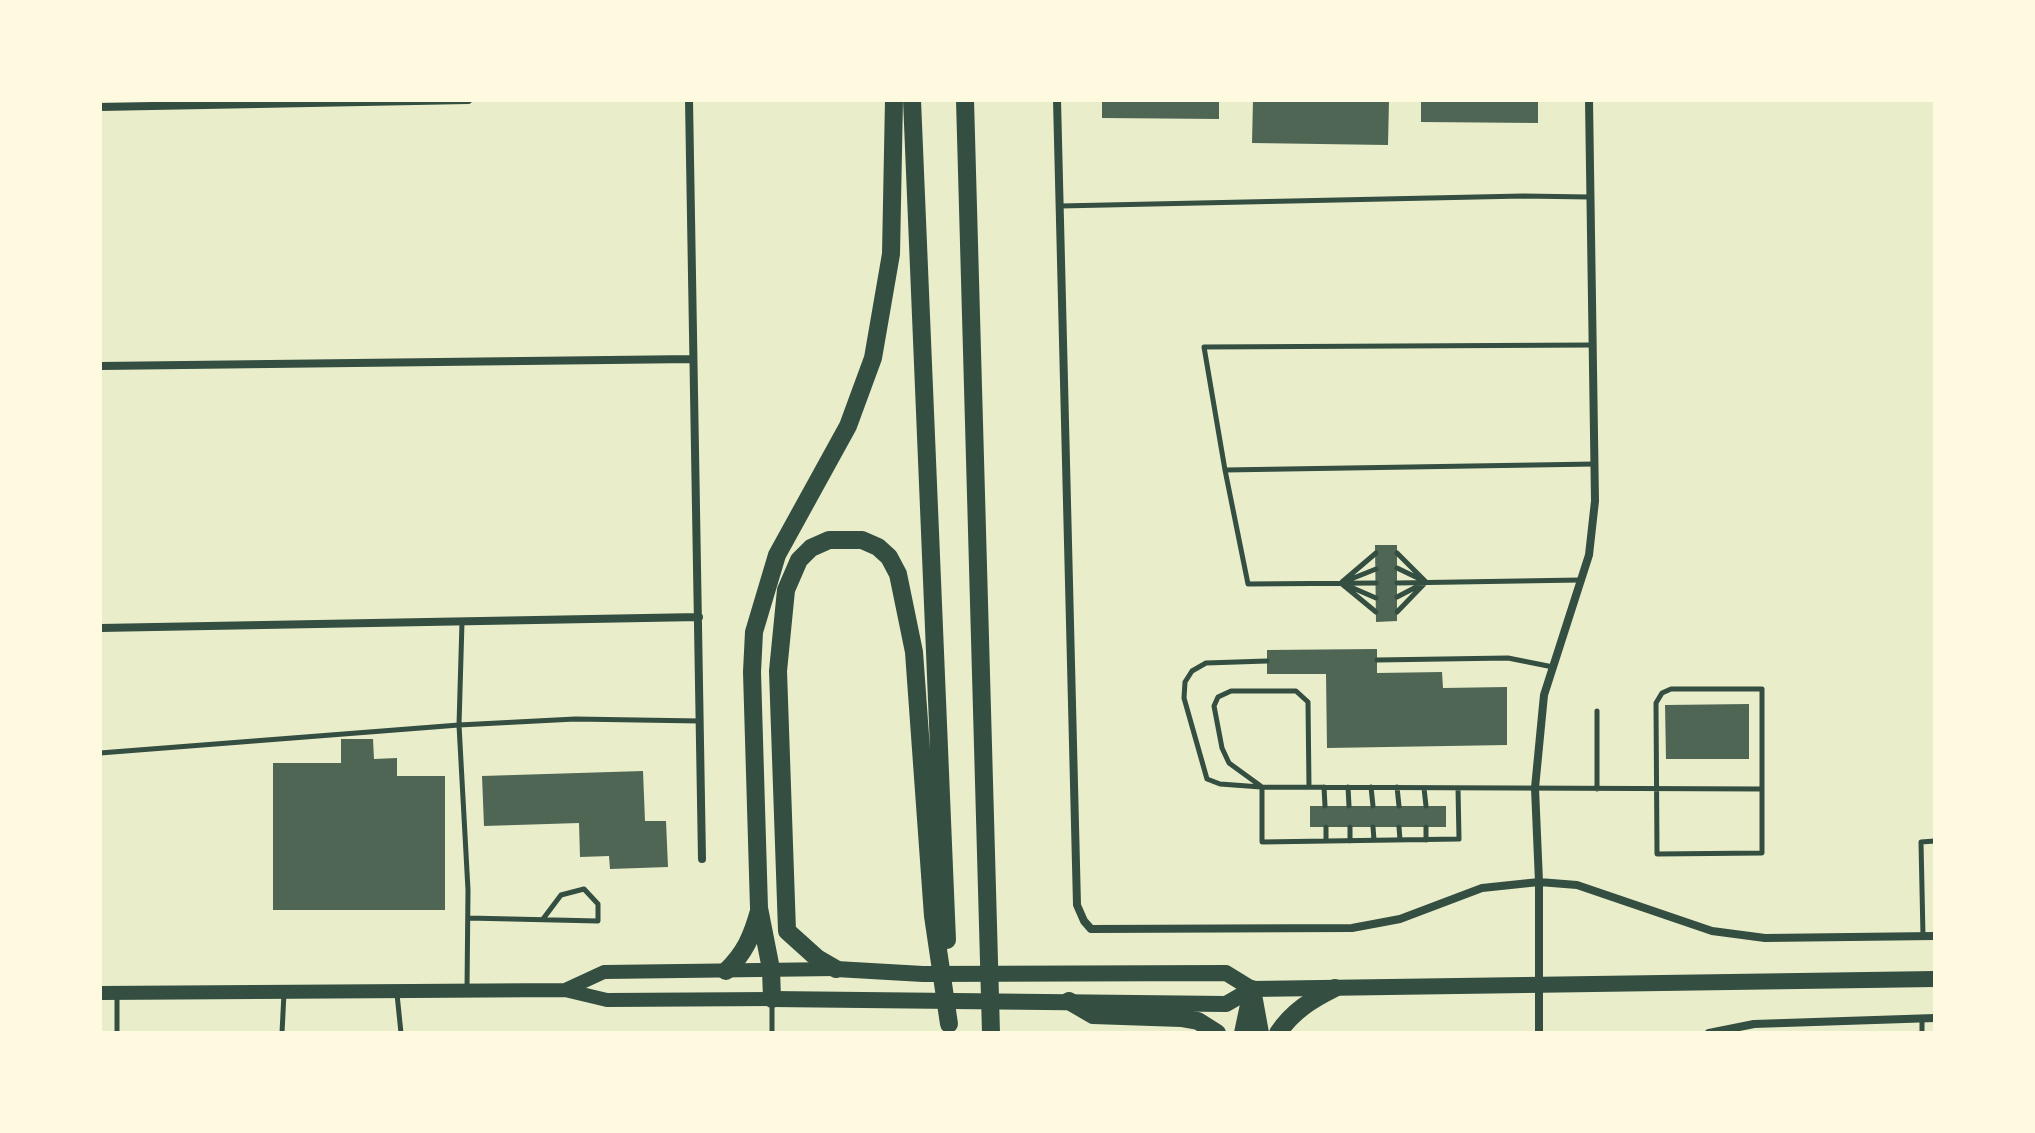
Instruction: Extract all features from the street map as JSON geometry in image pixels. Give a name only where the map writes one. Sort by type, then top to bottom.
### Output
[{"type":"highway","points":[[894,100],[891,254],[873,358],[848,426],[777,555],[754,632],[752,672],[759,908],[771,969],[772,999],[1226,1004],[1252,989],[1935,979]]},
{"type":"highway","points":[[912,100],[940,914]]},
{"type":"highway","points":[[965,100],[991,1033]]},
{"type":"highway","points":[[771,969],[787,931],[778,671],[786,590],[799,560],[811,548],[829,540],[862,540],[878,547],[889,557],[898,574],[914,652],[950,1028]]},
{"type":"highway","points":[[726,971],[752,937],[759,908]]},
{"type":"highway","points":[[787,931],[817,958],[836,969],[923,974],[1226,973],[1252,989],[1260,1033]]},
{"type":"highway","points":[[1278,1033],[1289,1018],[1308,1002],[1335,988]]},
{"type":"highway","points":[[1243,1033],[1252,989]]},
{"type":"highway","points":[[1069,1001],[1093,1015],[1181,1018],[1198,1021],[1217,1033]]},
{"type":"main road","points":[[565,990],[604,972],[836,969]]},
{"type":"main road","points":[[100,993],[565,990],[607,1000],[772,999]]},
{"type":"street","points":[[100,107],[468,100]]},
{"type":"street","points":[[689,100],[702,859]]},
{"type":"street","points":[[1057,100],[1077,905],[1091,929],[1352,928],[1400,919],[1482,888],[1539,882],[1577,885],[1712,931],[1765,938],[1935,936]]},
{"type":"street","points":[[1539,1033],[1539,882],[1535,788],[1544,695],[1589,555],[1595,501],[1589,100]]},
{"type":"street","points":[[100,366],[693,359]]},
{"type":"street","points":[[100,628],[699,617]]},
{"type":"street","points":[[1709,1033],[1754,1024],[1935,1018]]},
{"type":"lane","points":[[1060,206],[1589,197]]},
{"type":"lane","points":[[1376,583],[1248,584],[1204,347],[1592,345]]},
{"type":"lane","points":[[1225,470],[1595,464]]},
{"type":"lane","points":[[1341,583],[1376,553]]},
{"type":"lane","points":[[1397,553],[1426,582]]},
{"type":"lane","points":[[1397,568],[1426,582]]},
{"type":"lane","points":[[1341,583],[1376,569]]},
{"type":"lane","points":[[1397,583],[1581,580]]},
{"type":"lane","points":[[1397,597],[1426,582]]},
{"type":"lane","points":[[1397,612],[1426,582]]},
{"type":"lane","points":[[1341,583],[1376,598]]},
{"type":"lane","points":[[1341,583],[1376,612]]},
{"type":"lane","points":[[462,621],[459,725],[468,918],[467,991]]},
{"type":"lane","points":[[1377,660],[1508,658],[1553,667]]},
{"type":"lane","points":[[1267,661],[1206,663],[1192,671],[1185,682],[1184,698],[1207,779],[1220,784],[1262,787],[1762,789]]},
{"type":"lane","points":[[1671,689],[1762,689],[1762,789],[1762,853],[1657,854],[1656,703],[1662,693],[1671,689]]},
{"type":"lane","points":[[1262,787],[1229,763],[1222,748],[1214,706],[1218,697],[1231,691],[1296,691],[1308,702],[1309,787]]},
{"type":"lane","points":[[1597,711],[1597,789]]},
{"type":"lane","points":[[100,753],[459,725],[575,719],[701,721]]},
{"type":"lane","points":[[1262,787],[1262,842],[1459,839],[1458,788]]},
{"type":"lane","points":[[1324,787],[1325,806]]},
{"type":"lane","points":[[1348,787],[1349,806]]},
{"type":"lane","points":[[1371,787],[1373,806]]},
{"type":"lane","points":[[1397,787],[1399,806]]},
{"type":"lane","points":[[1424,788],[1426,806]]},
{"type":"lane","points":[[1326,827],[1326,841]]},
{"type":"lane","points":[[1350,827],[1350,841]]},
{"type":"lane","points":[[1373,827],[1374,840]]},
{"type":"lane","points":[[1399,827],[1400,840]]},
{"type":"lane","points":[[1426,827],[1426,840]]},
{"type":"lane","points":[[1923,936],[1921,842],[1935,841]]},
{"type":"lane","points":[[468,918],[598,921],[598,904],[584,889],[561,895],[543,919]]},
{"type":"lane","points":[[282,1033],[284,992]]},
{"type":"lane","points":[[396,992],[401,1033]]},
{"type":"lane","points":[[117,993],[117,1033]]},
{"type":"lane","points":[[772,999],[772,1033]]},
{"type":"lane","points":[[1922,1018],[1922,1033]]},
{"type":"building","points":[[1102,100],[1219,100],[1219,119],[1102,118]]},
{"type":"building","points":[[1253,100],[1389,100],[1388,145],[1252,143]]},
{"type":"building","points":[[1421,100],[1538,100],[1538,123],[1421,122]]},
{"type":"building","points":[[1375,545],[1397,545],[1397,621],[1376,622]]},
{"type":"building","points":[[1377,649],[1377,673],[1442,672],[1443,688],[1507,687],[1507,745],[1327,748],[1326,674],[1267,674],[1267,650]]},
{"type":"building","points":[[1749,704],[1749,759],[1666,759],[1665,705]]},
{"type":"building","points":[[341,739],[373,739],[374,759],[397,758],[397,776],[445,776],[445,910],[273,910],[273,763],[341,763]]},
{"type":"building","points":[[643,771],[645,821],[666,821],[668,867],[610,869],[609,856],[580,857],[579,823],[484,826],[482,776]]},
{"type":"building","points":[[1310,806],[1446,806],[1446,827],[1310,827]]}]
